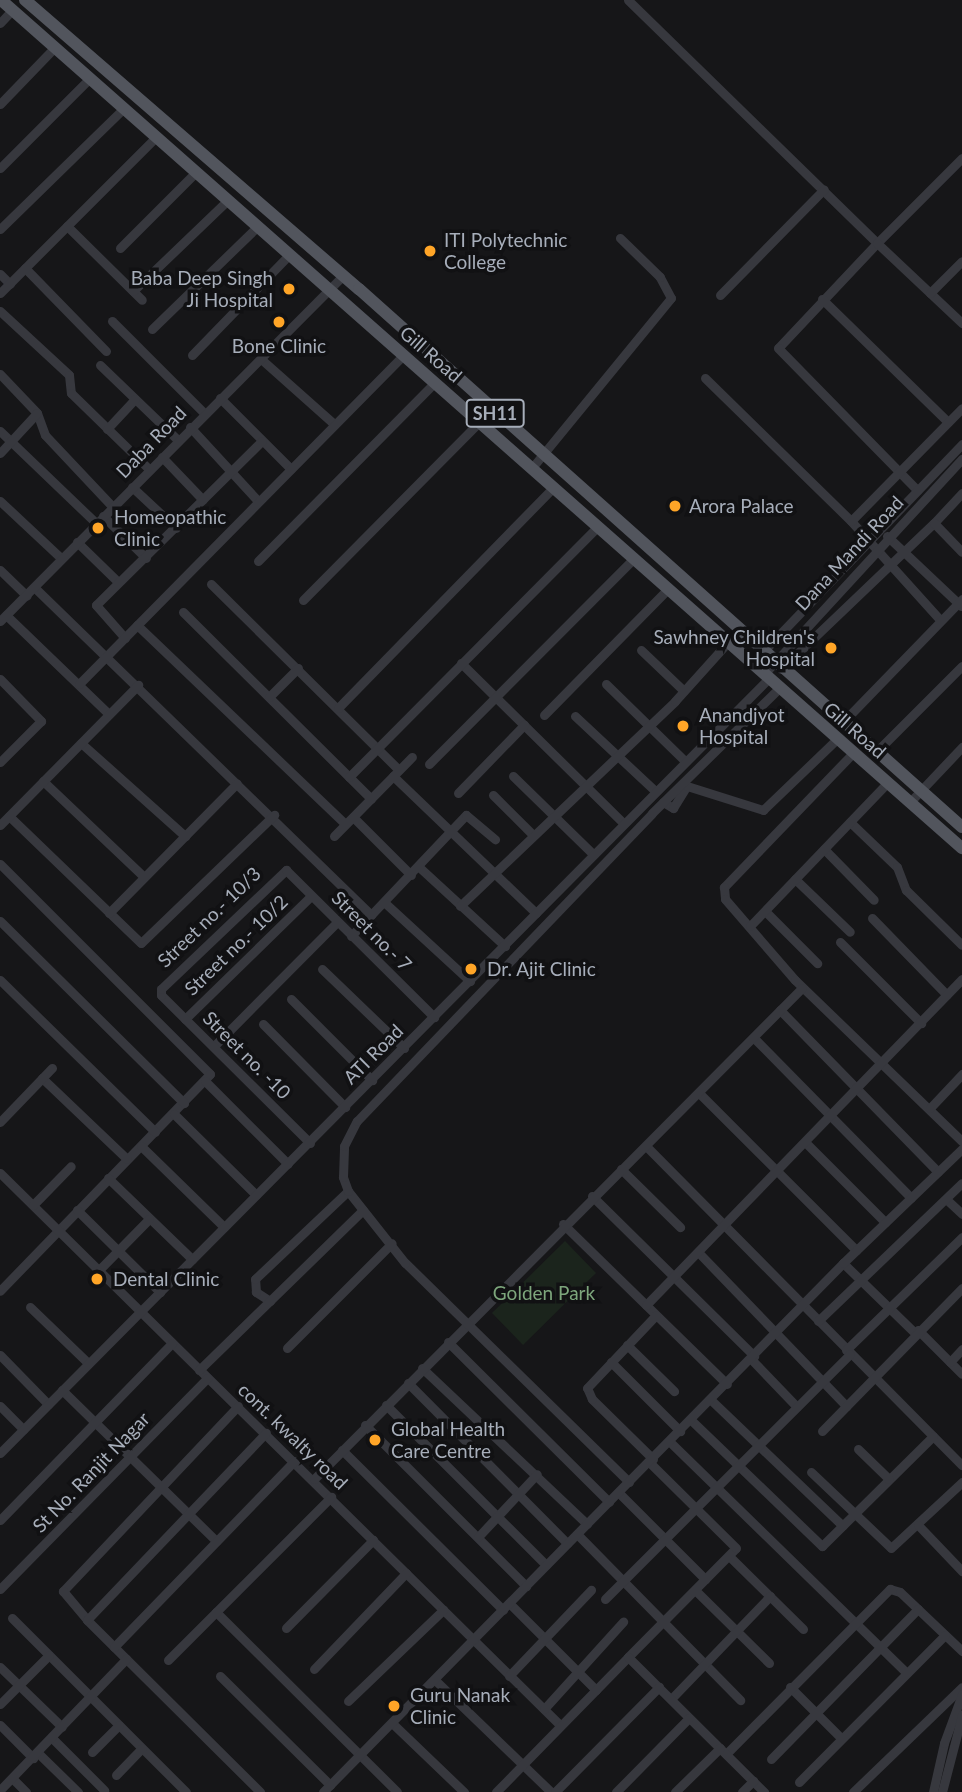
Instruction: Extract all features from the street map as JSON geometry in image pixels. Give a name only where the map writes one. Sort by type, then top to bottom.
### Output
[{"type":"main road","name":"Gill Road","points":[[1,0],[633,559],[753,662],[772,671],[841,724],[962,827]]},
{"type":"main road","name":"Gill Road","points":[[26,0],[343,276],[762,652],[779,688],[962,848]]},
{"type":"street","points":[[628,0],[962,323]]},
{"type":"street","points":[[0,23],[12,10]]},
{"type":"street","points":[[0,104],[54,48]]},
{"type":"street","points":[[0,168],[89,79]]},
{"type":"street","points":[[0,229],[123,109]]},
{"type":"street","points":[[0,293],[155,138]]},
{"type":"street","points":[[917,491],[778,348],[822,299],[962,158]]},
{"type":"street","points":[[120,248],[195,173]]},
{"type":"street","points":[[720,295],[824,189]]},
{"type":"street","points":[[133,291],[227,201]]},
{"type":"street","points":[[67,226],[142,300]]},
{"type":"street","points":[[152,329],[257,227]]},
{"type":"street","points":[[531,469],[671,298],[660,276],[620,238]]},
{"type":"street","points":[[192,355],[289,255]]},
{"type":"street","points":[[930,293],[962,261]]},
{"type":"street","points":[[26,268],[106,351]]},
{"type":"street","points":[[0,274],[10,284]]},
{"type":"street","name":"Daba Road","points":[[3,618],[343,276]]},
{"type":"street","points":[[822,299],[948,422]]},
{"type":"street","points":[[0,311],[69,375],[71,393],[149,469]]},
{"type":"street","points":[[112,321],[204,413]]},
{"type":"street","points":[[79,684],[403,355]]},
{"type":"street","points":[[261,359],[334,424]]},
{"type":"street","points":[[100,365],[178,440]]},
{"type":"street","points":[[0,374],[37,413],[45,435],[112,506]]},
{"type":"street","points":[[705,378],[851,522],[866,542],[940,620]]},
{"type":"street","points":[[258,561],[434,383]]},
{"type":"street","points":[[220,398],[290,468]]},
{"type":"street","points":[[107,429],[135,399]]},
{"type":"street","points":[[851,522],[962,408]]},
{"type":"street","points":[[0,453],[37,413]]},
{"type":"street","points":[[303,600],[479,422]]},
{"type":"street","points":[[190,428],[258,501]]},
{"type":"street","points":[[0,431],[146,558]]},
{"type":"street","points":[[125,638],[96,606],[262,441]]},
{"type":"street","points":[[753,662],[962,444]]},
{"type":"street","points":[[162,457],[203,500]]},
{"type":"street","name":"Dana Mandi Road","points":[[772,671],[874,550],[962,459]]},
{"type":"street","points":[[132,487],[176,528]]},
{"type":"street","points":[[338,708],[553,488]]},
{"type":"street","points":[[772,671],[904,551],[961,495]]},
{"type":"street","points":[[0,501],[61,558]]},
{"type":"street","points":[[934,523],[962,552]]},
{"type":"street","points":[[349,777],[597,527]]},
{"type":"street","points":[[841,724],[940,620],[961,603],[887,536]]},
{"type":"street","points":[[76,542],[118,582]]},
{"type":"street","points":[[429,764],[633,559]]},
{"type":"street","points":[[0,570],[27,596]]},
{"type":"street","points":[[211,584],[377,748],[396,773],[451,832],[536,913]]},
{"type":"street","points":[[35,588],[237,783],[274,815],[371,915]]},
{"type":"street","points":[[544,715],[668,589]]},
{"type":"street","points":[[183,612],[371,799]]},
{"type":"street","points":[[3,618],[79,684],[109,715]]},
{"type":"street","points":[[137,625],[345,824]]},
{"type":"street","points":[[460,906],[583,785],[684,691],[729,641]]},
{"type":"street","points":[[641,650],[684,691]]},
{"type":"street","points":[[461,663],[623,822]]},
{"type":"street","points":[[875,753],[962,666]]},
{"type":"street","points":[[269,697],[298,668]]},
{"type":"street","name":"ATI Road","points":[[0,1453],[505,946],[772,671]]},
{"type":"street","points":[[0,679],[41,722],[2,756]]},
{"type":"street","points":[[606,684],[684,760]]},
{"type":"street","points":[[0,825],[138,685]]},
{"type":"street","points":[[629,1482],[468,1321],[405,1263],[392,1243],[348,1191],[342,1160],[351,1127],[663,802],[779,688]]},
{"type":"street","points":[[575,716],[654,790]]},
{"type":"street","points":[[458,793],[524,725]]},
{"type":"street","points":[[663,802],[673,808],[687,786],[763,810],[836,740]]},
{"type":"street","points":[[81,743],[185,836]]},
{"type":"street","points":[[910,802],[962,747]]},
{"type":"street","points":[[852,754],[724,887],[725,899],[803,988],[885,1062],[962,1141]]},
{"type":"street","points":[[334,836],[412,757]]},
{"type":"street","points":[[513,776],[593,854]]},
{"type":"street","points":[[43,781],[144,877]]},
{"type":"street","points":[[109,913],[237,783]]},
{"type":"street","points":[[750,926],[887,783]]},
{"type":"street","points":[[493,795],[533,835]]},
{"type":"street","points":[[351,936],[468,814],[495,839]]},
{"type":"street","points":[[9,816],[142,943],[274,815]]},
{"type":"street","points":[[353,817],[411,875]]},
{"type":"street","points":[[850,822],[897,867],[906,890],[962,944]]},
{"type":"street","points":[[824,849],[874,900]]},
{"type":"street","points":[[0,864],[207,1068],[210,1074],[0,1291]]},
{"type":"street","points":[[419,867],[505,946]]},
{"type":"street","name":"Street no.- 7","points":[[286,870],[434,1017]]},
{"type":"street","name":"Street no.- 10/3","points":[[159,993],[286,870]]},
{"type":"street","points":[[795,879],[850,932]]},
{"type":"street","name":"Street no.- 10/2","points":[[185,1019],[311,896]]},
{"type":"street","points":[[384,902],[470,981]]},
{"type":"street","points":[[765,911],[817,962]]},
{"type":"street","points":[[872,918],[947,995]]},
{"type":"street","points":[[0,921],[184,1102]]},
{"type":"street","points":[[214,1046],[337,922]]},
{"type":"street","points":[[840,942],[921,1023]]},
{"type":"street","points":[[323,969],[404,1048]]},
{"type":"street","points":[[646,1305],[859,1089],[962,979]]},
{"type":"street","points":[[0,980],[155,1132]]},
{"type":"street","points":[[314,1479],[564,1224],[700,1094],[803,988]]},
{"type":"street","name":"Street no. -10","points":[[159,993],[310,1143]]},
{"type":"street","points":[[291,999],[372,1080]]},
{"type":"street","points":[[780,1010],[938,1172]]},
{"type":"street","points":[[263,1024],[345,1107]]},
{"type":"street","points":[[754,1038],[911,1198]]},
{"type":"street","points":[[0,1122],[52,1068]]},
{"type":"street","points":[[930,1108],[962,1074]]},
{"type":"street","points":[[42,1078],[127,1159]]},
{"type":"street","points":[[205,1081],[288,1164]]},
{"type":"street","points":[[700,1094],[856,1250]]},
{"type":"street","points":[[174,1114],[256,1195]]},
{"type":"street","points":[[806,1143],[885,1222]]},
{"type":"street","points":[[141,1146],[224,1227]]},
{"type":"street","points":[[646,1146],[962,1465]]},
{"type":"street","points":[[220,1676],[328,1789],[567,1543],[775,1336],[843,1263],[962,1149]]},
{"type":"street","points":[[33,1205],[71,1166]]},
{"type":"street","points":[[621,1170],[680,1227]]},
{"type":"street","name":"cont. kwalty road","points":[[0,1173],[100,1269],[207,1378],[314,1479],[561,1725]]},
{"type":"street","points":[[108,1178],[192,1259]]},
{"type":"street","points":[[818,1321],[962,1183]]},
{"type":"street","points":[[270,1301],[256,1292],[256,1279],[348,1191]]},
{"type":"street","points":[[593,1196],[675,1276],[797,1407]]},
{"type":"street","points":[[946,1199],[962,1214]]},
{"type":"street","points":[[77,1210],[160,1292]]},
{"type":"street","points":[[199,1370],[363,1210]]},
{"type":"street","points":[[100,1269],[149,1219]]},
{"type":"street","points":[[564,1224],[727,1384]]},
{"type":"street","points":[[605,1599],[667,1541],[822,1383],[889,1307],[962,1237]]},
{"type":"street","points":[[286,1348],[392,1243]]},
{"type":"street","points":[[698,1252],[772,1327],[775,1336],[846,1406]]},
{"type":"street","points":[[843,1263],[962,1374]]},
{"type":"street","points":[[822,1431],[962,1287]]},
{"type":"street","points":[[30,1307],[88,1363]]},
{"type":"street","points":[[496,1792],[729,1556],[734,1544],[587,1394],[588,1384],[656,1315]]},
{"type":"street","points":[[448,1342],[609,1502]]},
{"type":"street","points":[[0,1520],[97,1424],[172,1343]]},
{"type":"street","points":[[627,1345],[674,1391]]},
{"type":"street","points":[[950,1362],[962,1349]]},
{"type":"street","points":[[0,1355],[48,1404]]},
{"type":"street","points":[[611,1362],[680,1432]]},
{"type":"street","points":[[422,1368],[587,1524]]},
{"type":"street","name":"St No. Ranjit Nagar","points":[[2,1583],[207,1378]]},
{"type":"street","points":[[408,1383],[567,1543]]},
{"type":"street","points":[[62,1390],[216,1541]]},
{"type":"street","points":[[712,1400],[843,1526]]},
{"type":"street","points":[[386,1405],[546,1565]]},
{"type":"street","points":[[0,1406],[23,1429]]},
{"type":"street","points":[[238,1406],[66,1584],[66,1597],[260,1792]]},
{"type":"street","points":[[691,1420],[819,1546],[855,1515],[933,1436]]},
{"type":"street","points":[[365,1425],[526,1586]]},
{"type":"street","points":[[87,1620],[266,1433]]},
{"type":"street","points":[[670,1442],[906,1672]]},
{"type":"street","points":[[858,1449],[889,1479]]},
{"type":"street","points":[[342,1450],[596,1690]]},
{"type":"street","points":[[114,1647],[294,1461]]},
{"type":"street","points":[[811,1472],[891,1548],[962,1482]]},
{"type":"street","points":[[478,1537],[537,1474]]},
{"type":"street","points":[[619,1493],[705,1579]]},
{"type":"street","points":[[168,1660],[331,1497]]},
{"type":"street","points":[[918,1525],[962,1571]]},
{"type":"street","points":[[577,1534],[740,1700]]},
{"type":"street","points":[[286,1628],[373,1540]]},
{"type":"street","points":[[729,1556],[803,1629]]},
{"type":"street","points":[[314,1668],[406,1573]]},
{"type":"street","points":[[675,1792],[723,1751],[890,1588],[918,1609],[962,1651]]},
{"type":"street","points":[[509,1676],[591,1590]]},
{"type":"street","points":[[695,1590],[769,1662]]},
{"type":"street","points":[[671,1699],[770,1597]]},
{"type":"street","points":[[771,1759],[918,1609]]},
{"type":"street","points":[[348,1701],[443,1610]]},
{"type":"street","points":[[216,1612],[397,1792]]},
{"type":"street","points":[[12,1618],[186,1792]]},
{"type":"street","points":[[544,1709],[624,1622]]},
{"type":"street","points":[[799,1782],[945,1635]]},
{"type":"street","points":[[0,1704],[49,1655]]},
{"type":"street","points":[[628,1657],[764,1792]]},
{"type":"street","points":[[1,1787],[36,1755],[126,1659]]},
{"type":"street","points":[[0,1667],[62,1727]]},
{"type":"street","points":[[435,1680],[553,1792],[659,1687]]},
{"type":"street","points":[[790,1687],[841,1738]]},
{"type":"street","points":[[853,1792],[962,1688]]},
{"type":"street","points":[[933,1792],[943,1743],[962,1694]]},
{"type":"street","points":[[942,1792],[962,1715]]},
{"type":"street","points":[[617,1792],[689,1718]]},
{"type":"street","points":[[392,1723],[464,1792]]},
{"type":"street","points":[[0,1725],[78,1792]]},
{"type":"street","points":[[92,1752],[119,1725]]},
{"type":"street","points":[[52,1738],[104,1790]]},
{"type":"street","points":[[116,1774],[142,1748]]},
{"type":"street","points":[[12,1778],[26,1792]]},
{"type":"street","points":[[742,1792],[753,1781]]},
{"type":"green space","name":"Golden Park","points":[[565,1241],[596,1273],[523,1345],[492,1313]]},
{"type":"place","name":"ITI Polytechnic College","points":[[430,251]]},
{"type":"place","name":"Baba Deep Singh Ji Hospital","points":[[289,289]]},
{"type":"place","name":"Bone Clinic","points":[[279,322]]},
{"type":"place","name":"Arora Palace","points":[[675,506]]},
{"type":"place","name":"Homeopathic Clinic","points":[[98,528]]},
{"type":"place","name":"Sawhney Children's Hospital","points":[[831,648]]},
{"type":"place","name":"Anandjyot Hospital","points":[[683,726]]},
{"type":"place","name":"Dr. Ajit Clinic","points":[[471,969]]},
{"type":"place","name":"Dental Clinic","points":[[97,1279]]},
{"type":"place","name":"Global Health Care Centre","points":[[375,1440]]},
{"type":"place","name":"Guru Nanak Clinic","points":[[394,1706]]}]
